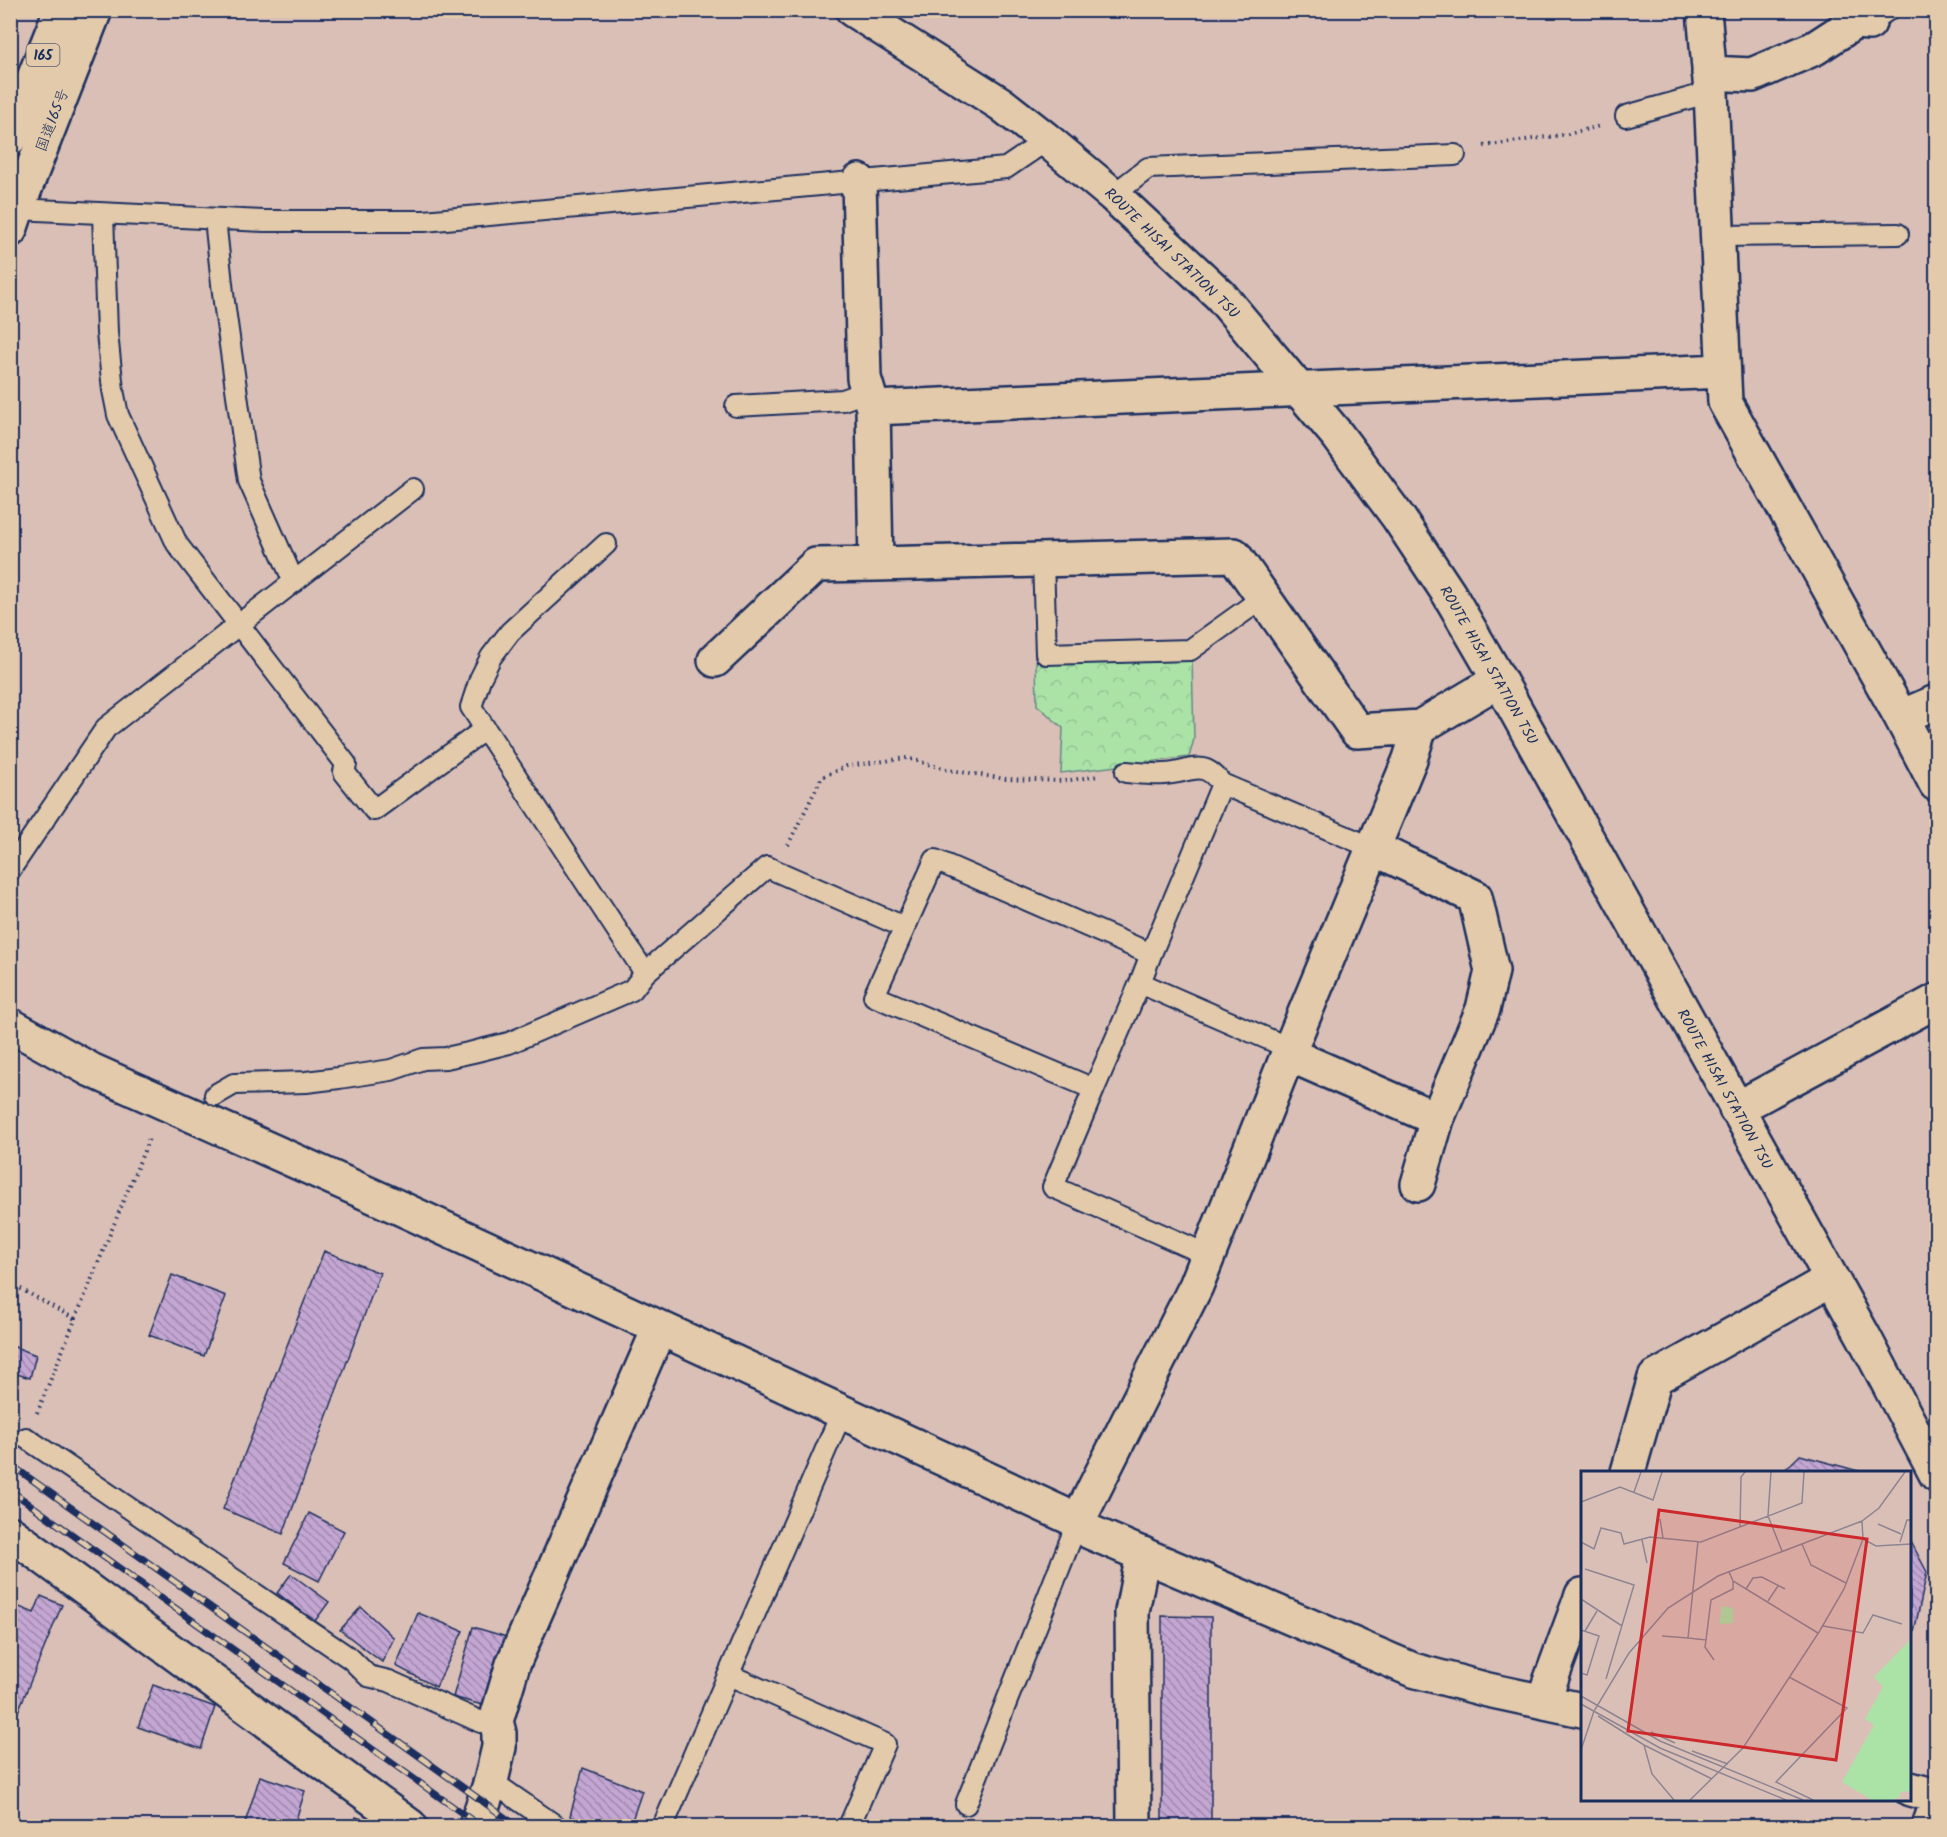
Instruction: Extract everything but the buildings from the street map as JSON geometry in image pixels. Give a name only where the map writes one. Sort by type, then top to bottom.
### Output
[{"type":"main road","name":"165","points":[[10,138],[61,10]]},
{"type":"main road","name":"国道165号","points":[[14,220],[95,10]]},
{"type":"main road","name":"ROUTE HISAI STATION TSU","points":[[853,10],[1001,104],[1113,195],[1220,295],[1338,435],[1398,517],[1449,594],[1499,680],[1830,1280],[1864,1337],[1936,1474]]},
{"type":"main road","points":[[1704,10],[1710,82],[1725,402],[1936,784]]},
{"type":"main road","points":[[1710,82],[1752,75],[1815,48],[1855,22],[1879,17]]},
{"type":"main road","points":[[859,182],[864,378],[871,399],[876,564]]},
{"type":"main road","points":[[871,399],[1299,389],[1723,371]]},
{"type":"main road","points":[[715,660],[816,565],[1234,555],[1357,731],[1420,727],[1499,680]]},
{"type":"main road","points":[[1901,717],[1936,702]]},
{"type":"main road","points":[[1078,1521],[1196,1286],[1410,759],[1420,727]]},
{"type":"main road","points":[[1373,848],[1475,897],[1492,971],[1483,1009],[1437,1119],[1418,1184]]},
{"type":"main road","points":[[1736,1109],[1936,1001]]},
{"type":"main road","points":[[10,1025],[91,1070],[389,1204],[1078,1521],[1090,1532],[1413,1670],[1488,1690],[1581,1710]]},
{"type":"main road","points":[[1290,1051],[1437,1119]]},
{"type":"main road","points":[[1629,1471],[1654,1377],[1830,1280]]},
{"type":"main road","points":[[476,1827],[499,1747],[496,1720],[513,1664],[659,1329]]},
{"type":"main road","points":[[10,1533],[410,1827]]},
{"type":"main road","points":[[1134,1827],[1132,1612],[1143,1554]]},
{"type":"main road","points":[[1543,1701],[1581,1598]]},
{"type":"main road","points":[[1911,1790],[1936,1796]]},
{"type":"main road","points":[[1929,1827],[1936,1806]]},
{"type":"lane","points":[[1626,116],[1710,82]]},
{"type":"lane","points":[[14,220],[103,214],[264,221],[424,221],[1006,168],[1047,140]]},
{"type":"lane","points":[[1113,195],[1148,168],[1455,155]]},
{"type":"lane","points":[[103,214],[107,333],[118,415],[177,544],[346,764],[344,772],[374,810],[485,729]]},
{"type":"lane","points":[[215,219],[249,481],[294,582]]},
{"type":"lane","points":[[1717,236],[1898,234]]},
{"type":"lane","points":[[736,406],[871,399]]},
{"type":"lane","points":[[10,870],[106,728],[413,489]]},
{"type":"lane","points":[[606,544],[510,632],[491,657],[480,679],[471,707],[645,973]]},
{"type":"lane","points":[[1044,560],[1046,654],[1190,650],[1264,597]]},
{"type":"lane","points":[[1126,772],[1163,774],[1200,768],[1212,771],[1222,784],[1373,848]]},
{"type":"lane","points":[[1208,1255],[1053,1186],[1140,984],[1150,954],[1222,784]]},
{"type":"lane","points":[[1094,1089],[874,996],[935,860],[1150,954]]},
{"type":"lane","points":[[215,1095],[234,1084],[306,1082],[339,1078],[391,1070],[423,1059],[446,1058],[509,1043],[632,990],[645,973],[767,867],[904,927]]},
{"type":"lane","points":[[1140,984],[1290,1051]]},
{"type":"lane","points":[[663,1827],[842,1412]]},
{"type":"lane","points":[[26,1438],[351,1659],[368,1676],[389,1681],[481,1722],[496,1720]]},
{"type":"lane","points":[[966,1804],[1078,1521]]},
{"type":"lane","points":[[729,1675],[885,1744],[849,1827]]},
{"type":"lane","points":[[490,1781],[556,1827]]},
{"type":"path","points":[[1455,155],[1464,148],[1568,134],[1612,123],[1626,116]]},
{"type":"path","points":[[776,871],[822,777],[847,766],[907,758],[949,770],[1006,779],[1038,781],[1063,781],[1126,772]]},
{"type":"path","points":[[26,1438],[164,1102]]},
{"type":"path","points":[[10,1283],[75,1319]]},
{"type":"green space","points":[[1192,660],[1194,739],[1189,757],[1061,773],[1063,728],[1037,705],[1036,661]]},
{"type":"railway","points":[[10,1464],[517,1826]]},
{"type":"railway","points":[[10,1490],[480,1826]]}]
